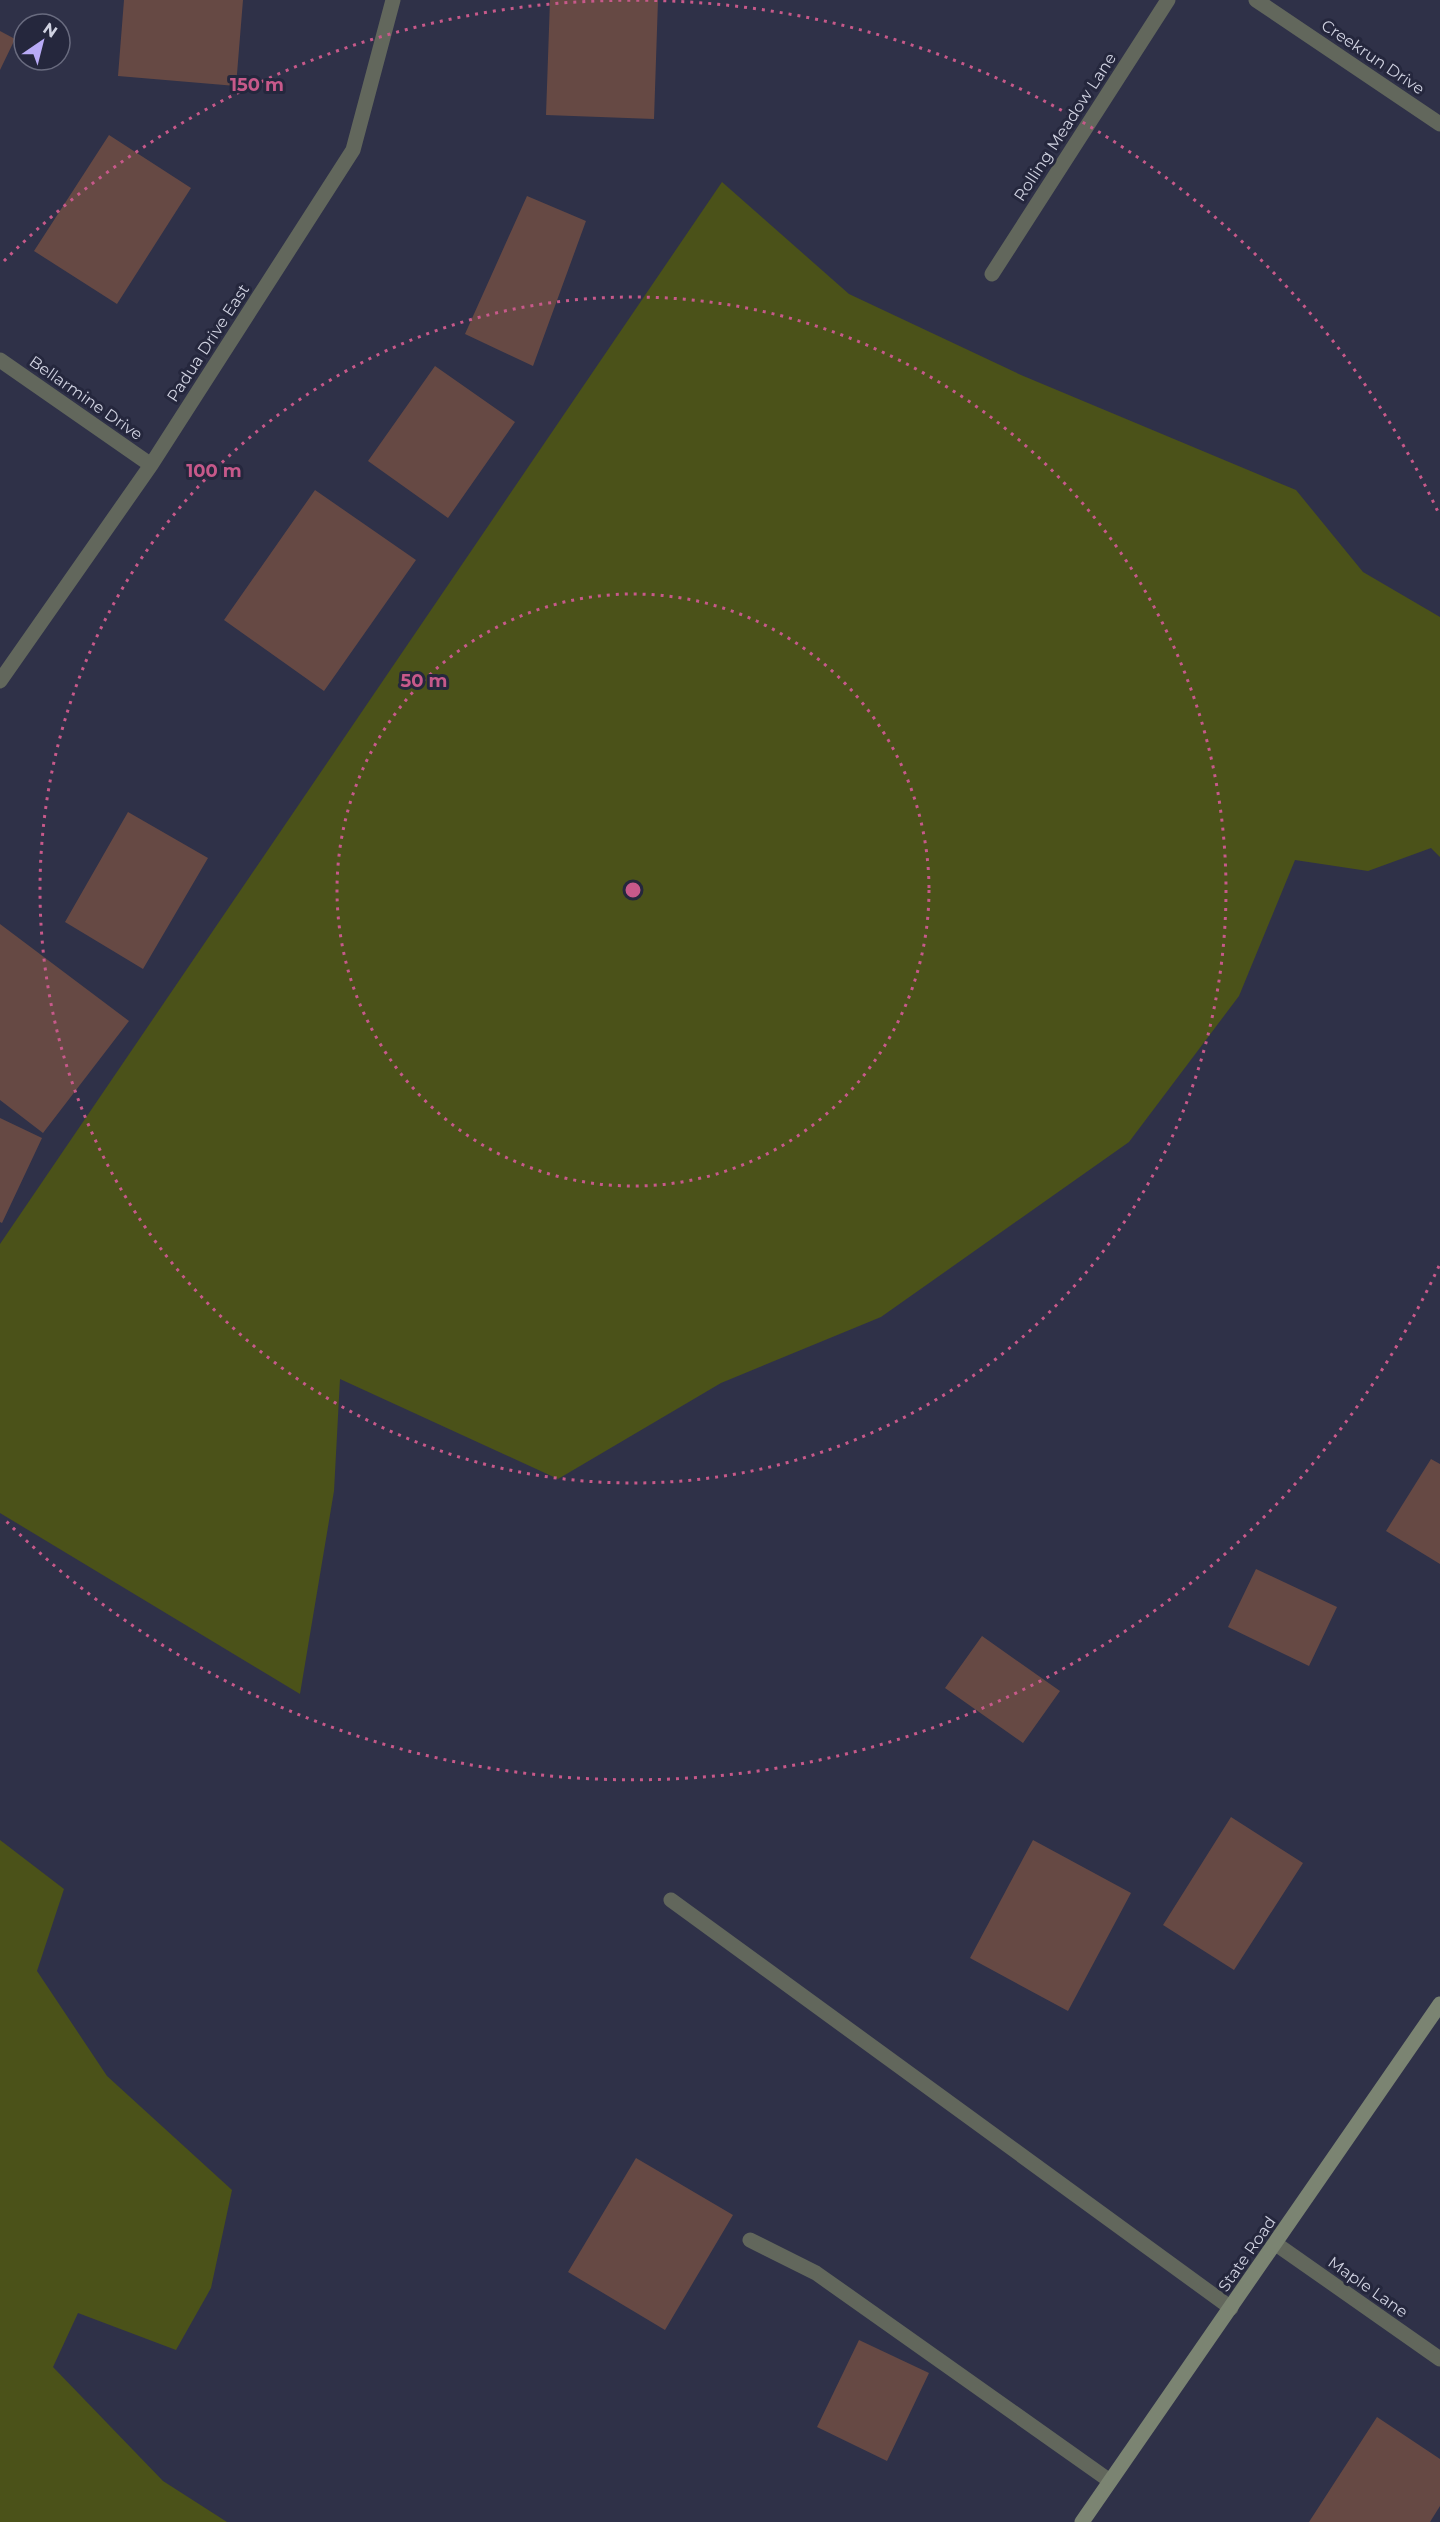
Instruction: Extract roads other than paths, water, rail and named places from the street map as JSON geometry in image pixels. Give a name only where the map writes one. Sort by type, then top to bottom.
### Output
[{"type":"main road","name":"State Road","points":[[1082,2522],[1440,2004]]},
{"type":"street","name":"Padua Drive East","points":[[0,681],[151,465],[353,150],[393,0]]},
{"type":"street","name":"Rolling Meadow Lane","points":[[992,274],[1168,0]]},
{"type":"street","name":"Creekrun Drive","points":[[1256,0],[1440,124]]},
{"type":"street","name":"Bellarmine Drive","points":[[0,360],[151,465]]},
{"type":"street","points":[[670,1900],[1231,2308]]},
{"type":"street","points":[[750,2240],[816,2273],[1110,2481]]},
{"type":"street","name":"Maple Lane","points":[[1276,2244],[1440,2359]]}]
